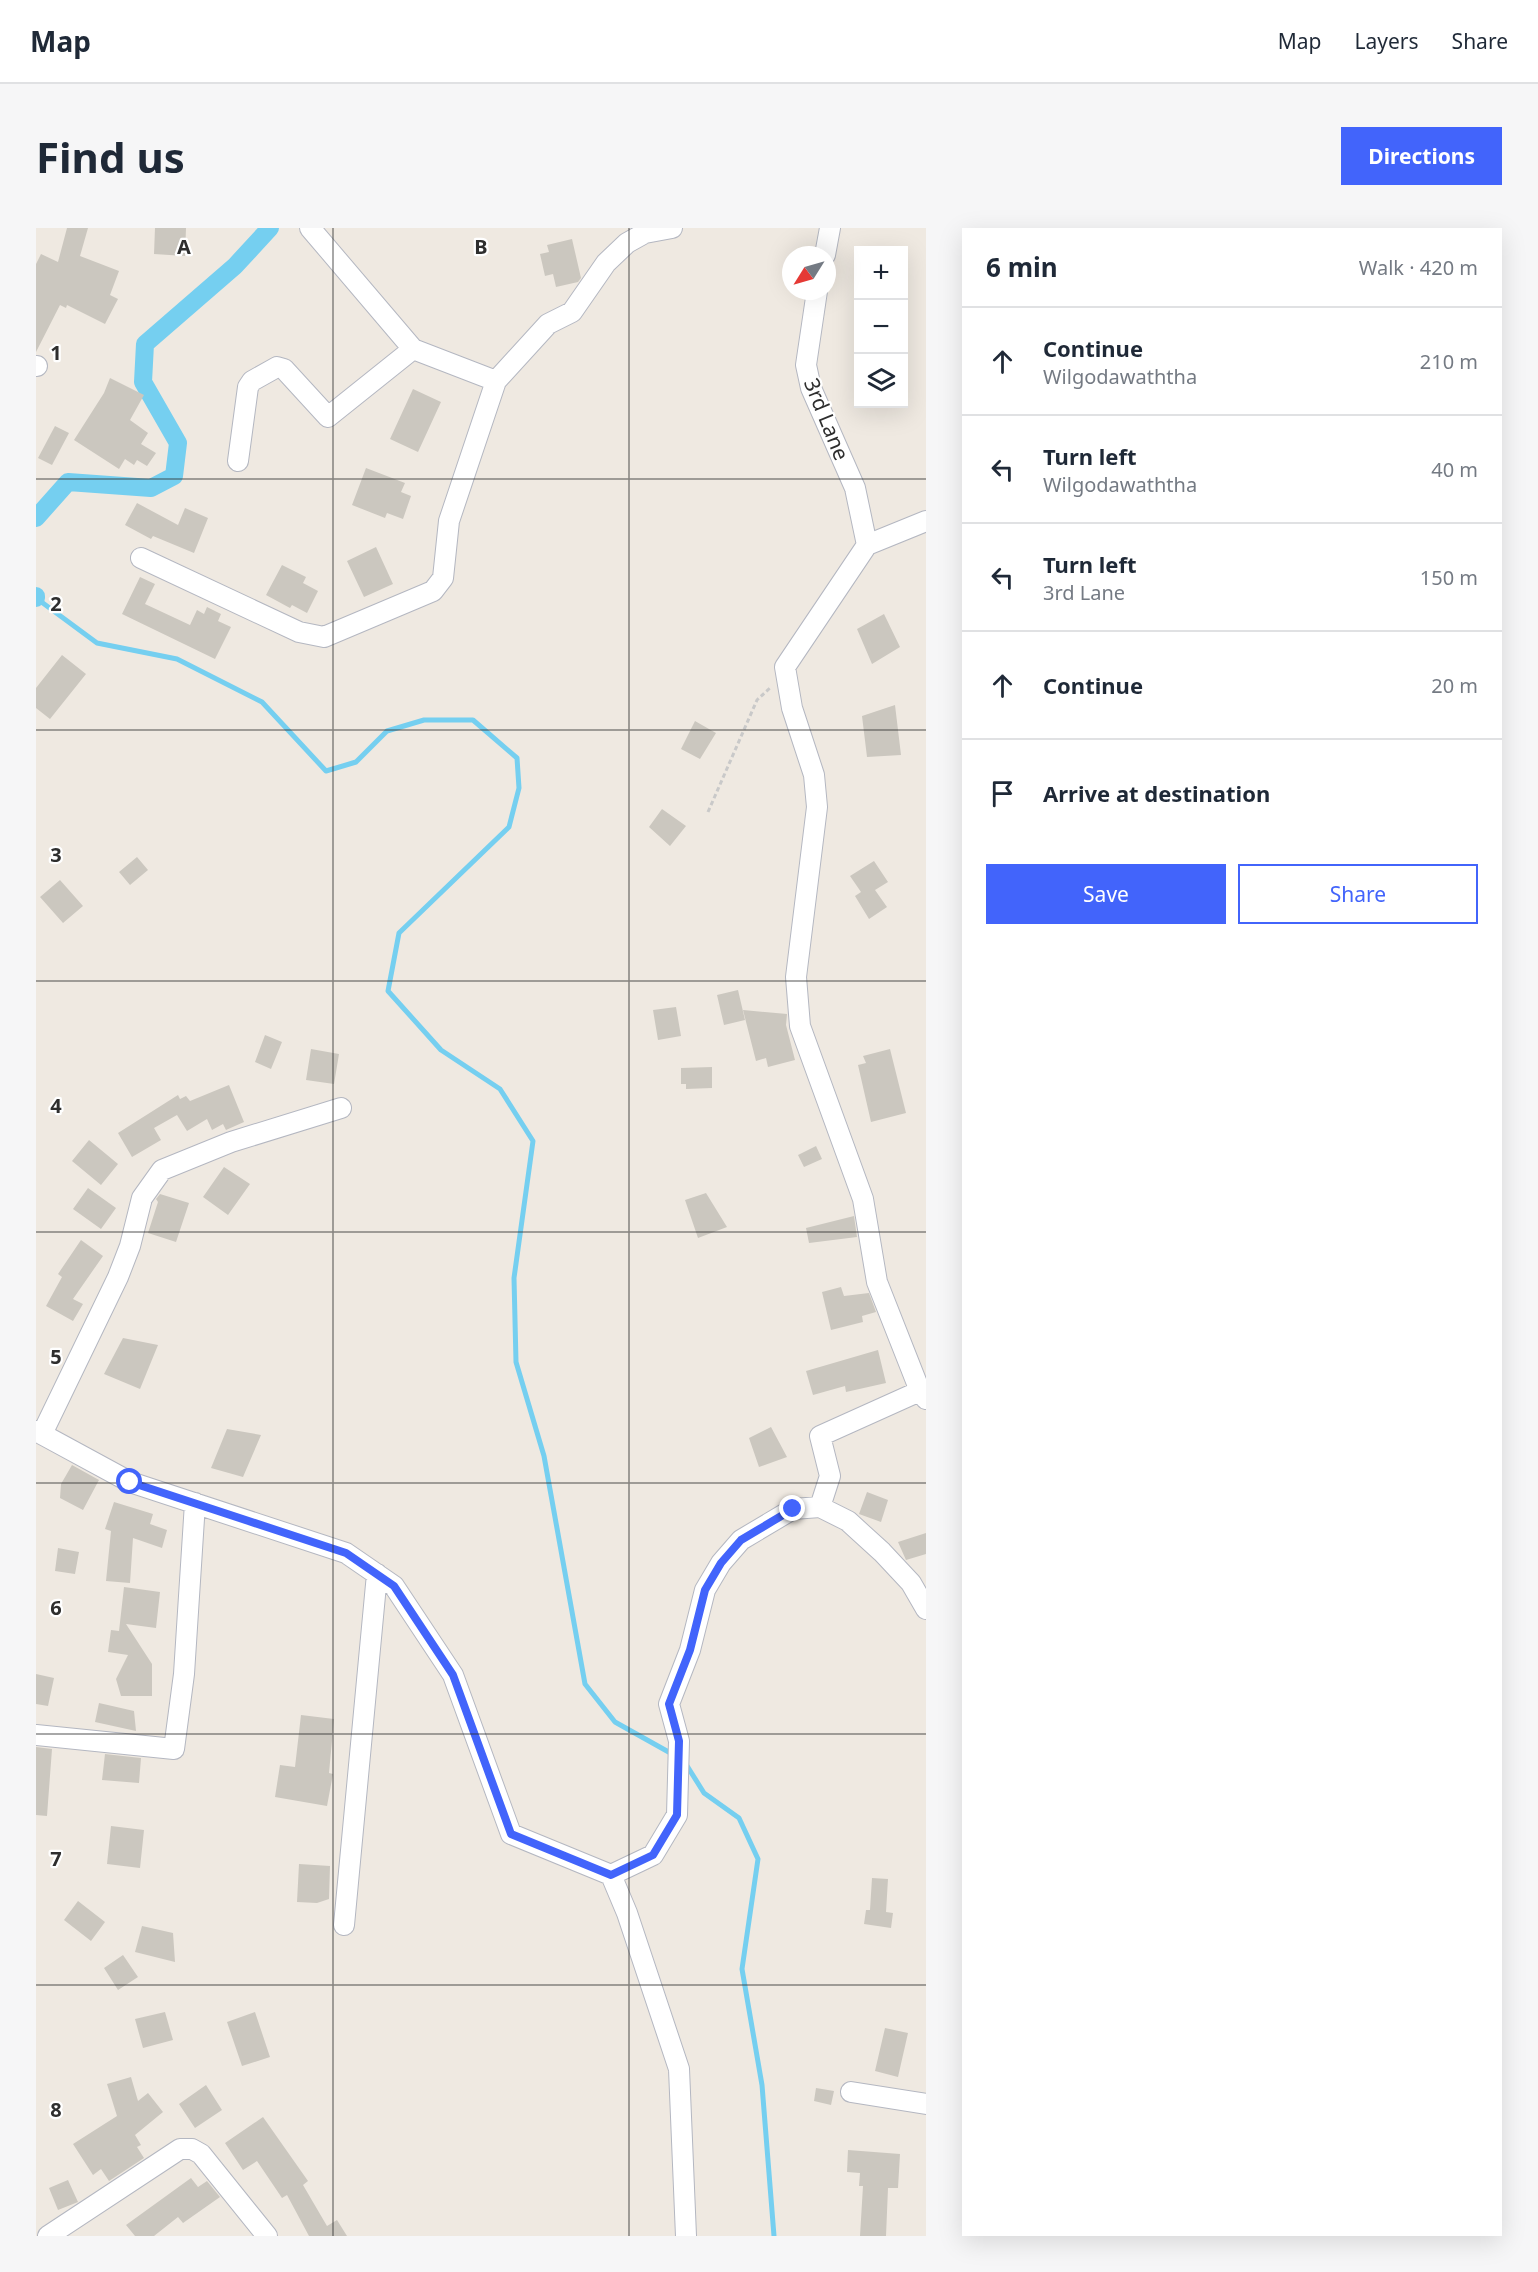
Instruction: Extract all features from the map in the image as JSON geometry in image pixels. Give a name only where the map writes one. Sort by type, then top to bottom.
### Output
[{"type":"street","points":[[310,228],[413,349],[496,381]]},
{"type":"street","points":[[141,558],[299,632],[324,637],[433,591],[443,578],[449,521],[496,381],[548,324],[572,312],[606,263],[627,243],[645,233],[672,228]]},
{"type":"street","points":[[827,246],[830,228]]},
{"type":"street","name":"3rd Lane","points":[[817,300],[806,365],[811,388],[855,488],[867,545]]},
{"type":"street","points":[[237,461],[248,387],[252,381],[277,367],[284,369],[328,417],[413,349]]},
{"type":"street","points":[[820,1507],[830,1476],[820,1436],[923,1395],[877,1282],[863,1198],[800,1026],[796,978],[817,807],[814,775],[792,708],[785,667],[867,545],[926,521]]},
{"type":"street","points":[[342,1108],[231,1142],[162,1170],[142,1198],[130,1245],[118,1277],[39,1432],[130,1482],[346,1553],[394,1586],[453,1675],[511,1834],[611,1875],[627,1913],[679,2069],[686,2236]]},
{"type":"street","points":[[36,1735],[174,1749],[184,1674],[195,1503]]},
{"type":"street","points":[[611,1875],[653,1855],[677,1815],[679,1741],[669,1704],[690,1650],[705,1590],[721,1563],[741,1540],[793,1509],[820,1507],[848,1521],[882,1552],[911,1583],[926,1609]]},
{"type":"street","points":[[344,1925],[377,1574]]},
{"type":"street","points":[[851,2092],[926,2104]]},
{"type":"street","points":[[48,2236],[180,2149],[192,2150],[201,2154],[267,2236]]},
{"type":"street","points":[[36,2230],[39,2236]]},
{"type":"path","points":[[708,812],[758,700],[779,679]]},
{"type":"building","points":[[67,228],[88,228],[80,256],[119,271],[110,295],[118,299],[105,324],[67,305],[66,308],[60,305],[36,352],[36,264],[41,254],[58,262]]},
{"type":"building","points":[[155,228],[186,228],[185,256],[154,254]]},
{"type":"building","points":[[572,239],[581,278],[578,282],[556,287],[553,274],[545,276],[540,254],[549,252],[547,245]]},
{"type":"building","points":[[110,378],[144,395],[130,420],[148,433],[141,444],[156,453],[147,466],[137,460],[134,465],[125,459],[119,469],[74,440],[104,393]]},
{"type":"building","points":[[413,389],[441,402],[418,452],[390,439]]},
{"type":"building","points":[[55,426],[69,433],[52,465],[38,458]]},
{"type":"building","points":[[366,468],[405,483],[401,492],[411,496],[403,519],[387,513],[385,518],[352,505]]},
{"type":"building","points":[[137,503],[178,525],[185,508],[208,518],[194,553],[153,536],[151,539],[125,525]]},
{"type":"building","points":[[376,547],[393,584],[364,597],[347,561]]},
{"type":"building","points":[[282,565],[306,577],[303,583],[318,591],[307,613],[292,605],[290,608],[266,595]]},
{"type":"building","points":[[140,577],[155,584],[145,604],[190,625],[197,610],[204,614],[207,607],[221,614],[218,621],[231,627],[215,659],[122,614]]},
{"type":"building","points":[[884,614],[900,647],[872,664],[857,629]]},
{"type":"building","points":[[62,655],[86,674],[50,719],[36,708],[36,688]]},
{"type":"building","points":[[895,705],[901,755],[867,757],[862,716]]},
{"type":"building","points":[[695,721],[716,733],[700,759],[681,749]]},
{"type":"building","points":[[662,809],[686,826],[670,846],[649,827]]},
{"type":"building","points":[[137,857],[148,870],[130,885],[119,872]]},
{"type":"building","points":[[874,861],[888,882],[875,890],[887,907],[869,919],[855,896],[861,892],[850,876]]},
{"type":"building","points":[[60,880],[83,906],[63,923],[40,897]]},
{"type":"building","points":[[738,990],[745,1020],[724,1025],[717,995]]},
{"type":"building","points":[[676,1007],[681,1036],[658,1040],[653,1010]]},
{"type":"building","points":[[743,1010],[787,1014],[786,1025],[795,1060],[768,1067],[766,1058],[756,1061]]},
{"type":"building","points":[[265,1035],[282,1042],[271,1069],[255,1062]]},
{"type":"building","points":[[311,1049],[339,1054],[334,1084],[306,1080]]},
{"type":"building","points":[[890,1049],[906,1113],[871,1122],[858,1065],[866,1063],[863,1056]]},
{"type":"building","points":[[712,1067],[712,1088],[686,1089],[686,1084],[681,1084],[681,1068]]},
{"type":"building","points":[[229,1085],[244,1122],[226,1130],[223,1124],[212,1130],[207,1119],[187,1131],[177,1115],[154,1128],[161,1140],[132,1157],[118,1133],[178,1095],[180,1099],[186,1096],[190,1101]]},
{"type":"building","points":[[89,1140],[118,1164],[101,1185],[72,1161]]},
{"type":"building","points":[[816,1146],[822,1159],[804,1167],[798,1155]]},
{"type":"building","points":[[224,1167],[250,1184],[228,1215],[203,1197]]},
{"type":"building","points":[[88,1188],[116,1208],[101,1229],[73,1209]]},
{"type":"building","points":[[706,1193],[727,1227],[698,1238],[685,1200]]},
{"type":"building","points":[[160,1194],[189,1203],[176,1242],[148,1233],[158,1202],[156,1199]]},
{"type":"building","points":[[854,1216],[857,1237],[809,1243],[806,1228]]},
{"type":"building","points":[[81,1240],[103,1256],[73,1299],[83,1304],[73,1321],[46,1306],[62,1277],[58,1274]]},
{"type":"building","points":[[841,1287],[844,1296],[869,1293],[876,1312],[862,1316],[863,1322],[831,1330],[822,1292]]},
{"type":"building","points":[[123,1338],[158,1345],[140,1389],[104,1374]]},
{"type":"building","points":[[878,1350],[886,1383],[846,1392],[845,1386],[813,1395],[806,1371]]},
{"type":"building","points":[[771,1427],[787,1457],[759,1467],[749,1438]]},
{"type":"building","points":[[227,1429],[261,1435],[243,1477],[211,1468]]},
{"type":"building","points":[[72,1465],[99,1480],[83,1510],[60,1498],[61,1484]]},
{"type":"building","points":[[867,1492],[888,1500],[881,1522],[859,1514]]},
{"type":"building","points":[[114,1502],[153,1514],[150,1524],[167,1530],[162,1548],[133,1538],[130,1583],[106,1581],[111,1531],[105,1529]]},
{"type":"building","points":[[926,1533],[926,1554],[906,1560],[898,1542]]},
{"type":"building","points":[[58,1548],[79,1552],[75,1574],[55,1571]]},
{"type":"building","points":[[124,1587],[160,1592],[156,1628],[126,1624],[152,1664],[152,1696],[121,1696],[116,1679],[128,1655],[108,1652],[111,1630],[119,1631]]},
{"type":"building","points":[[36,1674],[54,1678],[48,1706],[36,1704]]},
{"type":"building","points":[[99,1703],[134,1711],[136,1731],[95,1722]]},
{"type":"building","points":[[301,1715],[334,1719],[329,1773],[333,1774],[327,1806],[275,1797],[280,1765],[295,1767]]},
{"type":"building","points":[[36,1747],[52,1749],[47,1816],[36,1815]]},
{"type":"building","points":[[105,1754],[141,1758],[139,1783],[102,1780]]},
{"type":"building","points":[[111,1826],[144,1830],[140,1868],[107,1864]]},
{"type":"building","points":[[299,1864],[330,1866],[329,1899],[317,1903],[297,1902]]},
{"type":"building","points":[[872,1878],[888,1879],[886,1912],[893,1913],[891,1928],[864,1924],[866,1910],[870,1910]]},
{"type":"building","points":[[78,1901],[105,1922],[91,1941],[64,1920]]},
{"type":"building","points":[[142,1926],[173,1933],[175,1962],[135,1952]]},
{"type":"building","points":[[123,1955],[138,1977],[118,1990],[104,1968]]},
{"type":"building","points":[[165,2012],[173,2040],[143,2048],[135,2019]]},
{"type":"building","points":[[255,2012],[270,2057],[242,2066],[227,2022]]},
{"type":"building","points":[[885,2028],[908,2033],[898,2077],[875,2071]]},
{"type":"building","points":[[131,2077],[138,2101],[148,2093],[163,2112],[135,2135],[141,2145],[137,2147],[144,2158],[109,2181],[101,2169],[93,2175],[73,2144],[117,2116],[107,2084]]},
{"type":"building","points":[[206,2085],[222,2110],[195,2128],[179,2104]]},
{"type":"building","points":[[816,2088],[834,2091],[831,2105],[814,2101]]},
{"type":"building","points":[[263,2117],[308,2181],[303,2185],[327,2226],[337,2220],[347,2236],[309,2236],[287,2195],[282,2198],[257,2161],[243,2170],[225,2143]]},
{"type":"building","points":[[848,2150],[900,2154],[898,2188],[888,2188],[886,2236],[860,2236],[863,2186],[859,2186],[860,2173],[847,2172]]},
{"type":"building","points":[[191,2178],[198,2187],[207,2181],[220,2197],[183,2223],[178,2217],[154,2236],[135,2236],[126,2225]]},
{"type":"building","points":[[68,2180],[78,2202],[58,2210],[49,2188]]},
{"type":"waterway","points":[[36,518],[68,482],[151,488],[174,476],[178,443],[143,382],[145,344],[235,266],[270,228]]},
{"type":"waterway","points":[[36,598],[97,643],[177,659],[262,702],[326,771],[356,762],[387,731],[424,720],[473,720],[517,758],[519,788],[509,827],[399,933],[388,991],[441,1050],[500,1089],[533,1141],[514,1278],[516,1362],[544,1456],[585,1684],[615,1722],[674,1755]]},
{"type":"waterway","points":[[684,1761],[704,1793],[739,1818],[758,1859],[742,1969],[762,2085],[774,2236]]},
{"type":"route","points":[[130,1482],[346,1553],[394,1586],[453,1675],[511,1834],[611,1875],[653,1855],[677,1815],[679,1741],[669,1704],[690,1650],[705,1590],[721,1563],[741,1540],[793,1509]]}]
